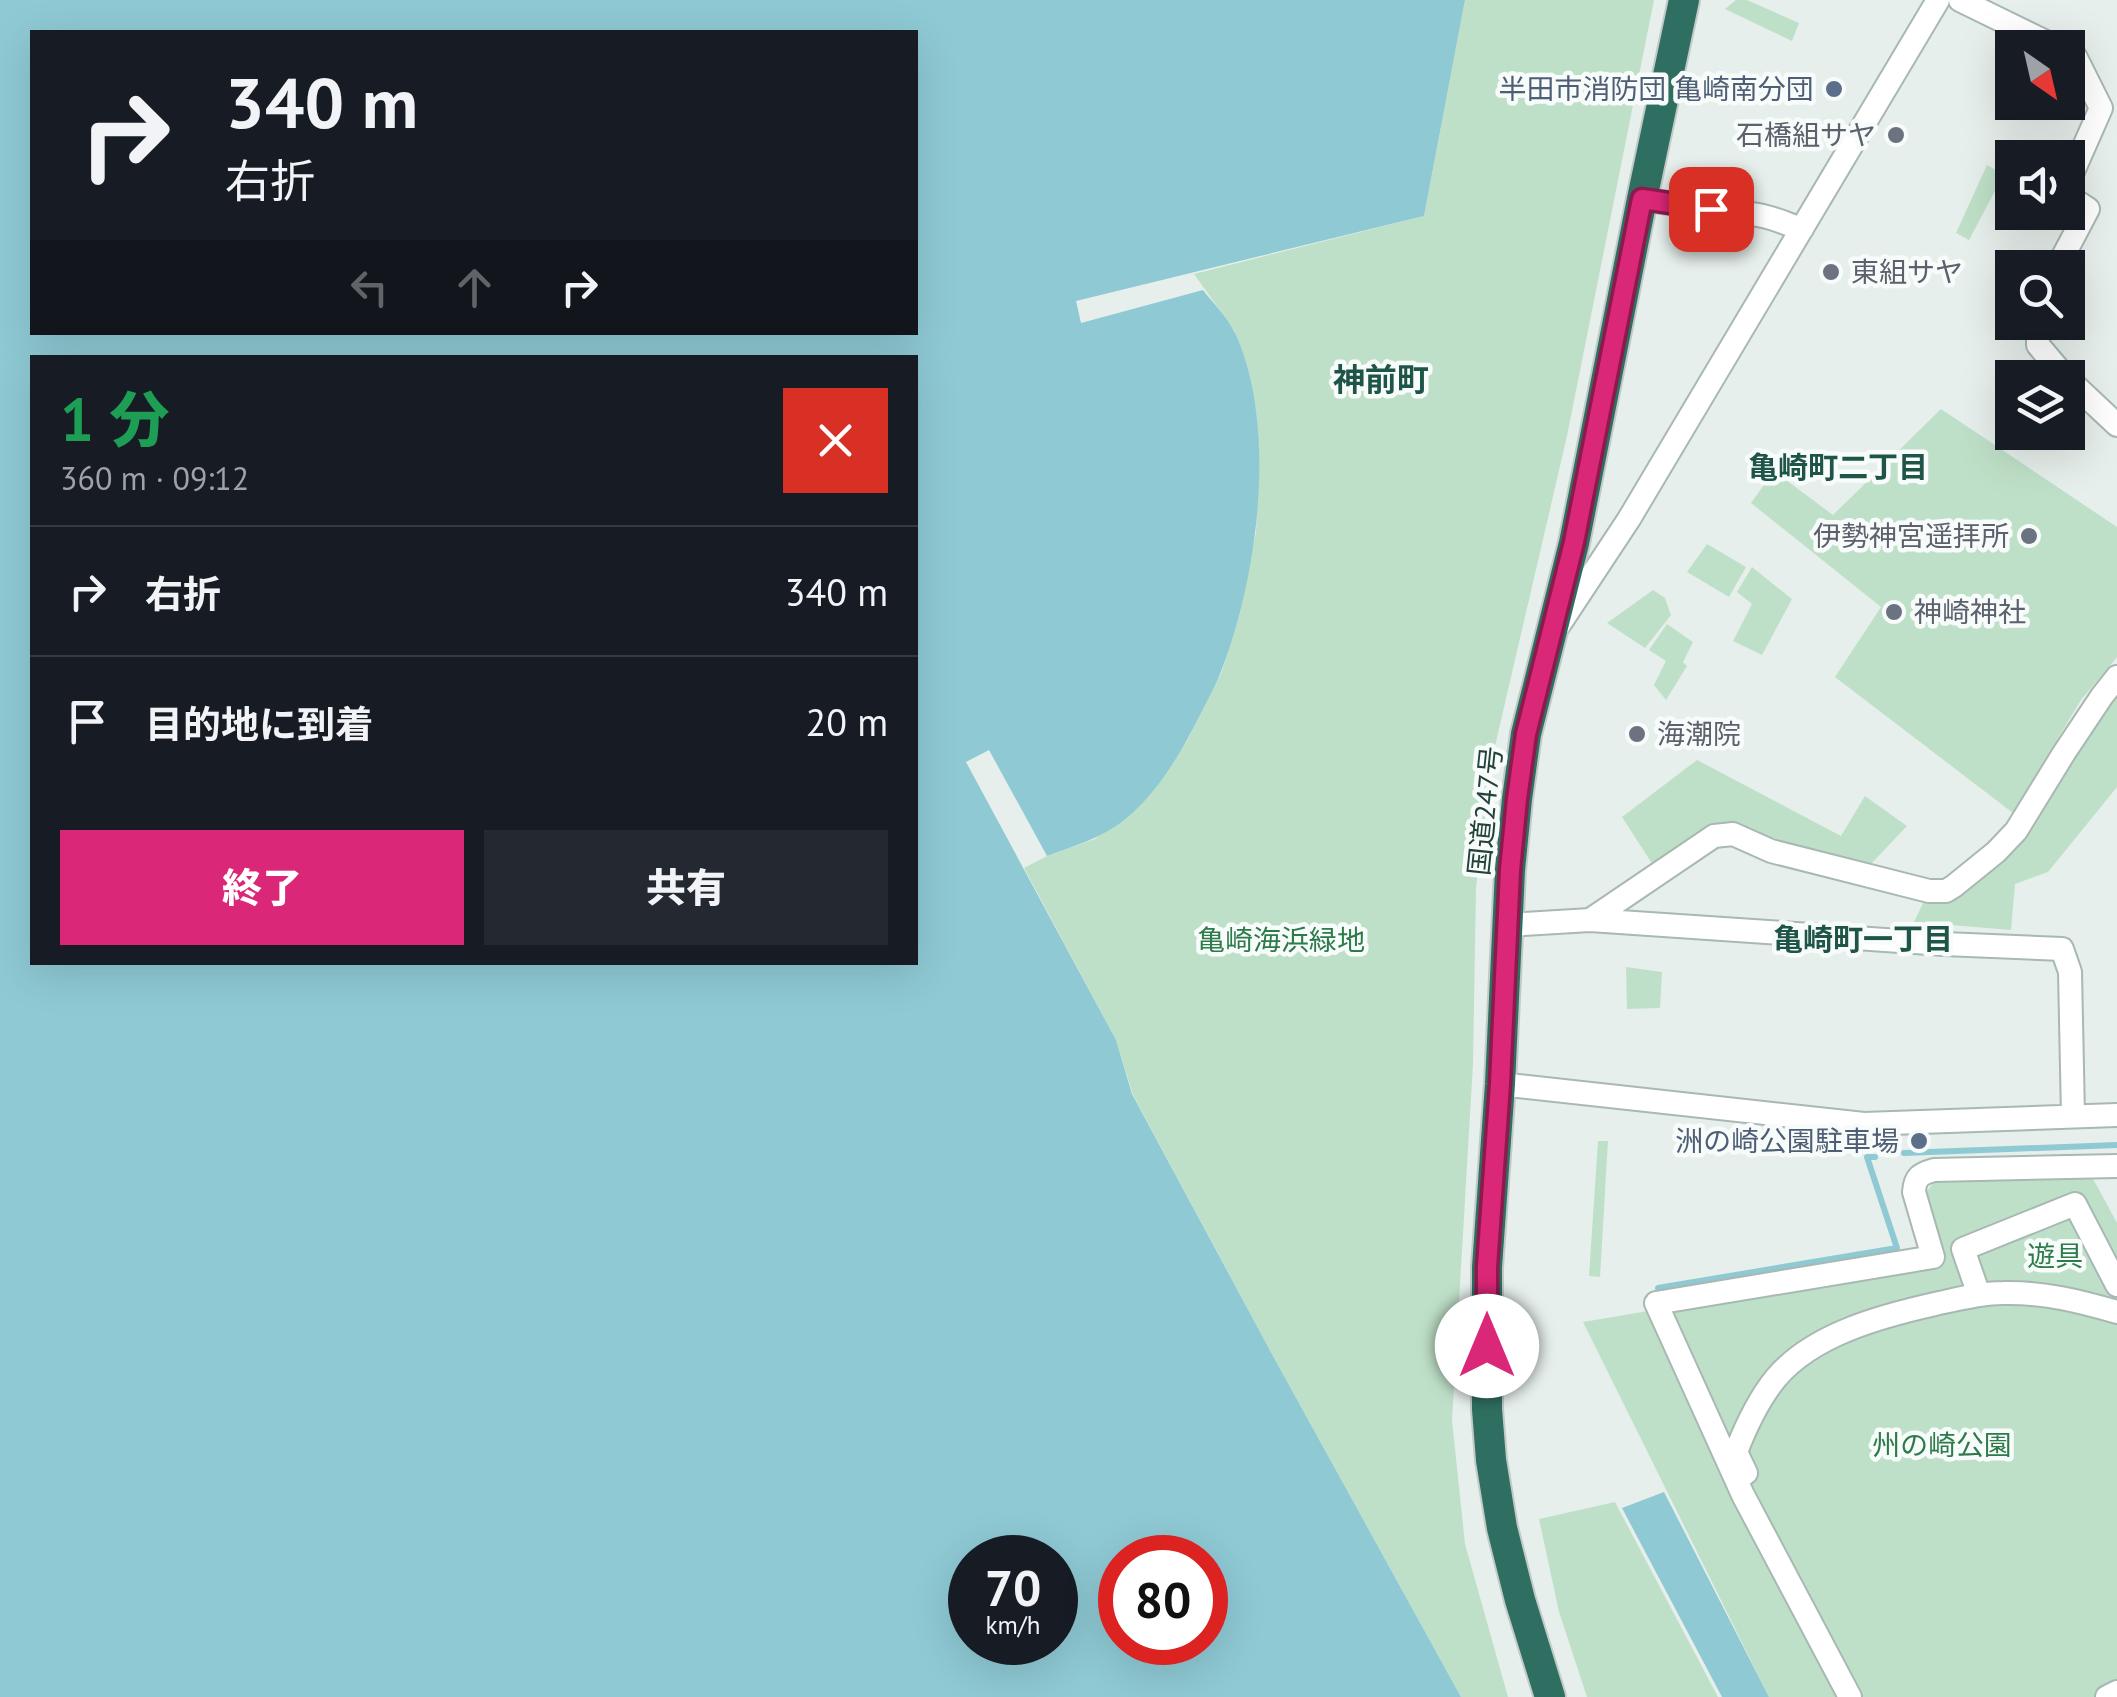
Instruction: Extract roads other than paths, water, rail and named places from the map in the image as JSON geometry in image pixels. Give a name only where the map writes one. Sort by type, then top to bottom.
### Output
[{"type":"highway","name":"国道247号","points":[[1550,1697],[1506,1546],[1490,1460],[1487,1409],[1487,1267],[1512,852],[1524,750],[1574,542],[1684,0]]},
{"type":"street","points":[[1551,636],[1629,519],[1938,0]]},
{"type":"street","points":[[1960,0],[2021,30]]},
{"type":"street","points":[[2085,76],[2101,108],[2085,144]]},
{"type":"street","points":[[1642,199],[1735,211],[1802,229]]},
{"type":"street","points":[[2085,395],[2117,425]]},
{"type":"street","points":[[1590,920],[1724,833],[1772,852],[1928,891],[1946,891],[2016,832],[2117,677]]},
{"type":"street","points":[[1509,925],[1590,920],[2062,949],[2070,972],[2073,1116]]},
{"type":"street","points":[[1500,1084],[1864,1124],[2117,1114]]},
{"type":"street","points":[[1850,1697],[1743,1494],[1656,1303],[1934,1257],[1914,1192],[1918,1176],[1925,1172],[2117,1166]]},
{"type":"street","points":[[1979,1295],[1963,1249],[2074,1204],[2117,1285]]},
{"type":"street","points":[[1862,1697],[1736,1452],[1758,1404],[1790,1364],[1844,1330],[1944,1296],[2000,1292],[2070,1298],[2117,1312]]},
{"type":"street","points":[[2107,1697],[2117,1692]]},
{"type":"water","points":[[0,0],[1465,0],[1424,216],[1076,301],[1081,323],[1203,290],[1232,327],[1248,370],[1259,455],[1258,501],[1245,590],[1220,675],[1176,759],[1147,799],[1123,821],[1096,837],[1047,856],[989,750],[966,762],[1116,1040],[1132,1094],[1461,1697],[0,1697]]},
{"type":"water","points":[[1664,1492],[1769,1697],[1722,1697],[1622,1508]]},
{"type":"waterway","points":[[1904,1153],[2117,1145]]},
{"type":"waterway","points":[[1658,1288],[1897,1248],[1867,1157],[1875,1157]]},
{"type":"place","name":"半田市消防団 亀崎南分団","points":[[1834,89]]},
{"type":"place","name":"石橋組サヤ","points":[[1896,135]]},
{"type":"place","name":"東組サヤ","points":[[1831,272]]},
{"type":"place","name":"伊勢神宮遥拝所","points":[[2029,536]]},
{"type":"place","name":"神崎神社","points":[[1894,612]]},
{"type":"place","name":"海潮院","points":[[1637,734]]},
{"type":"place","name":"洲の崎公園駐車場","points":[[1919,1141]]},
{"type":"district","name":"神前町","points":[[1381,380]]},
{"type":"district","name":"亀崎町二丁目","points":[[1838,468]]},
{"type":"district","name":"亀崎町一丁目","points":[[1863,940]]},
{"type":"park label","name":"亀崎海浜緑地","points":[[1281,940]]},
{"type":"park label","name":"遊具","points":[[2055,1256]]},
{"type":"park label","name":"州の崎公園","points":[[1942,1445]]}]
